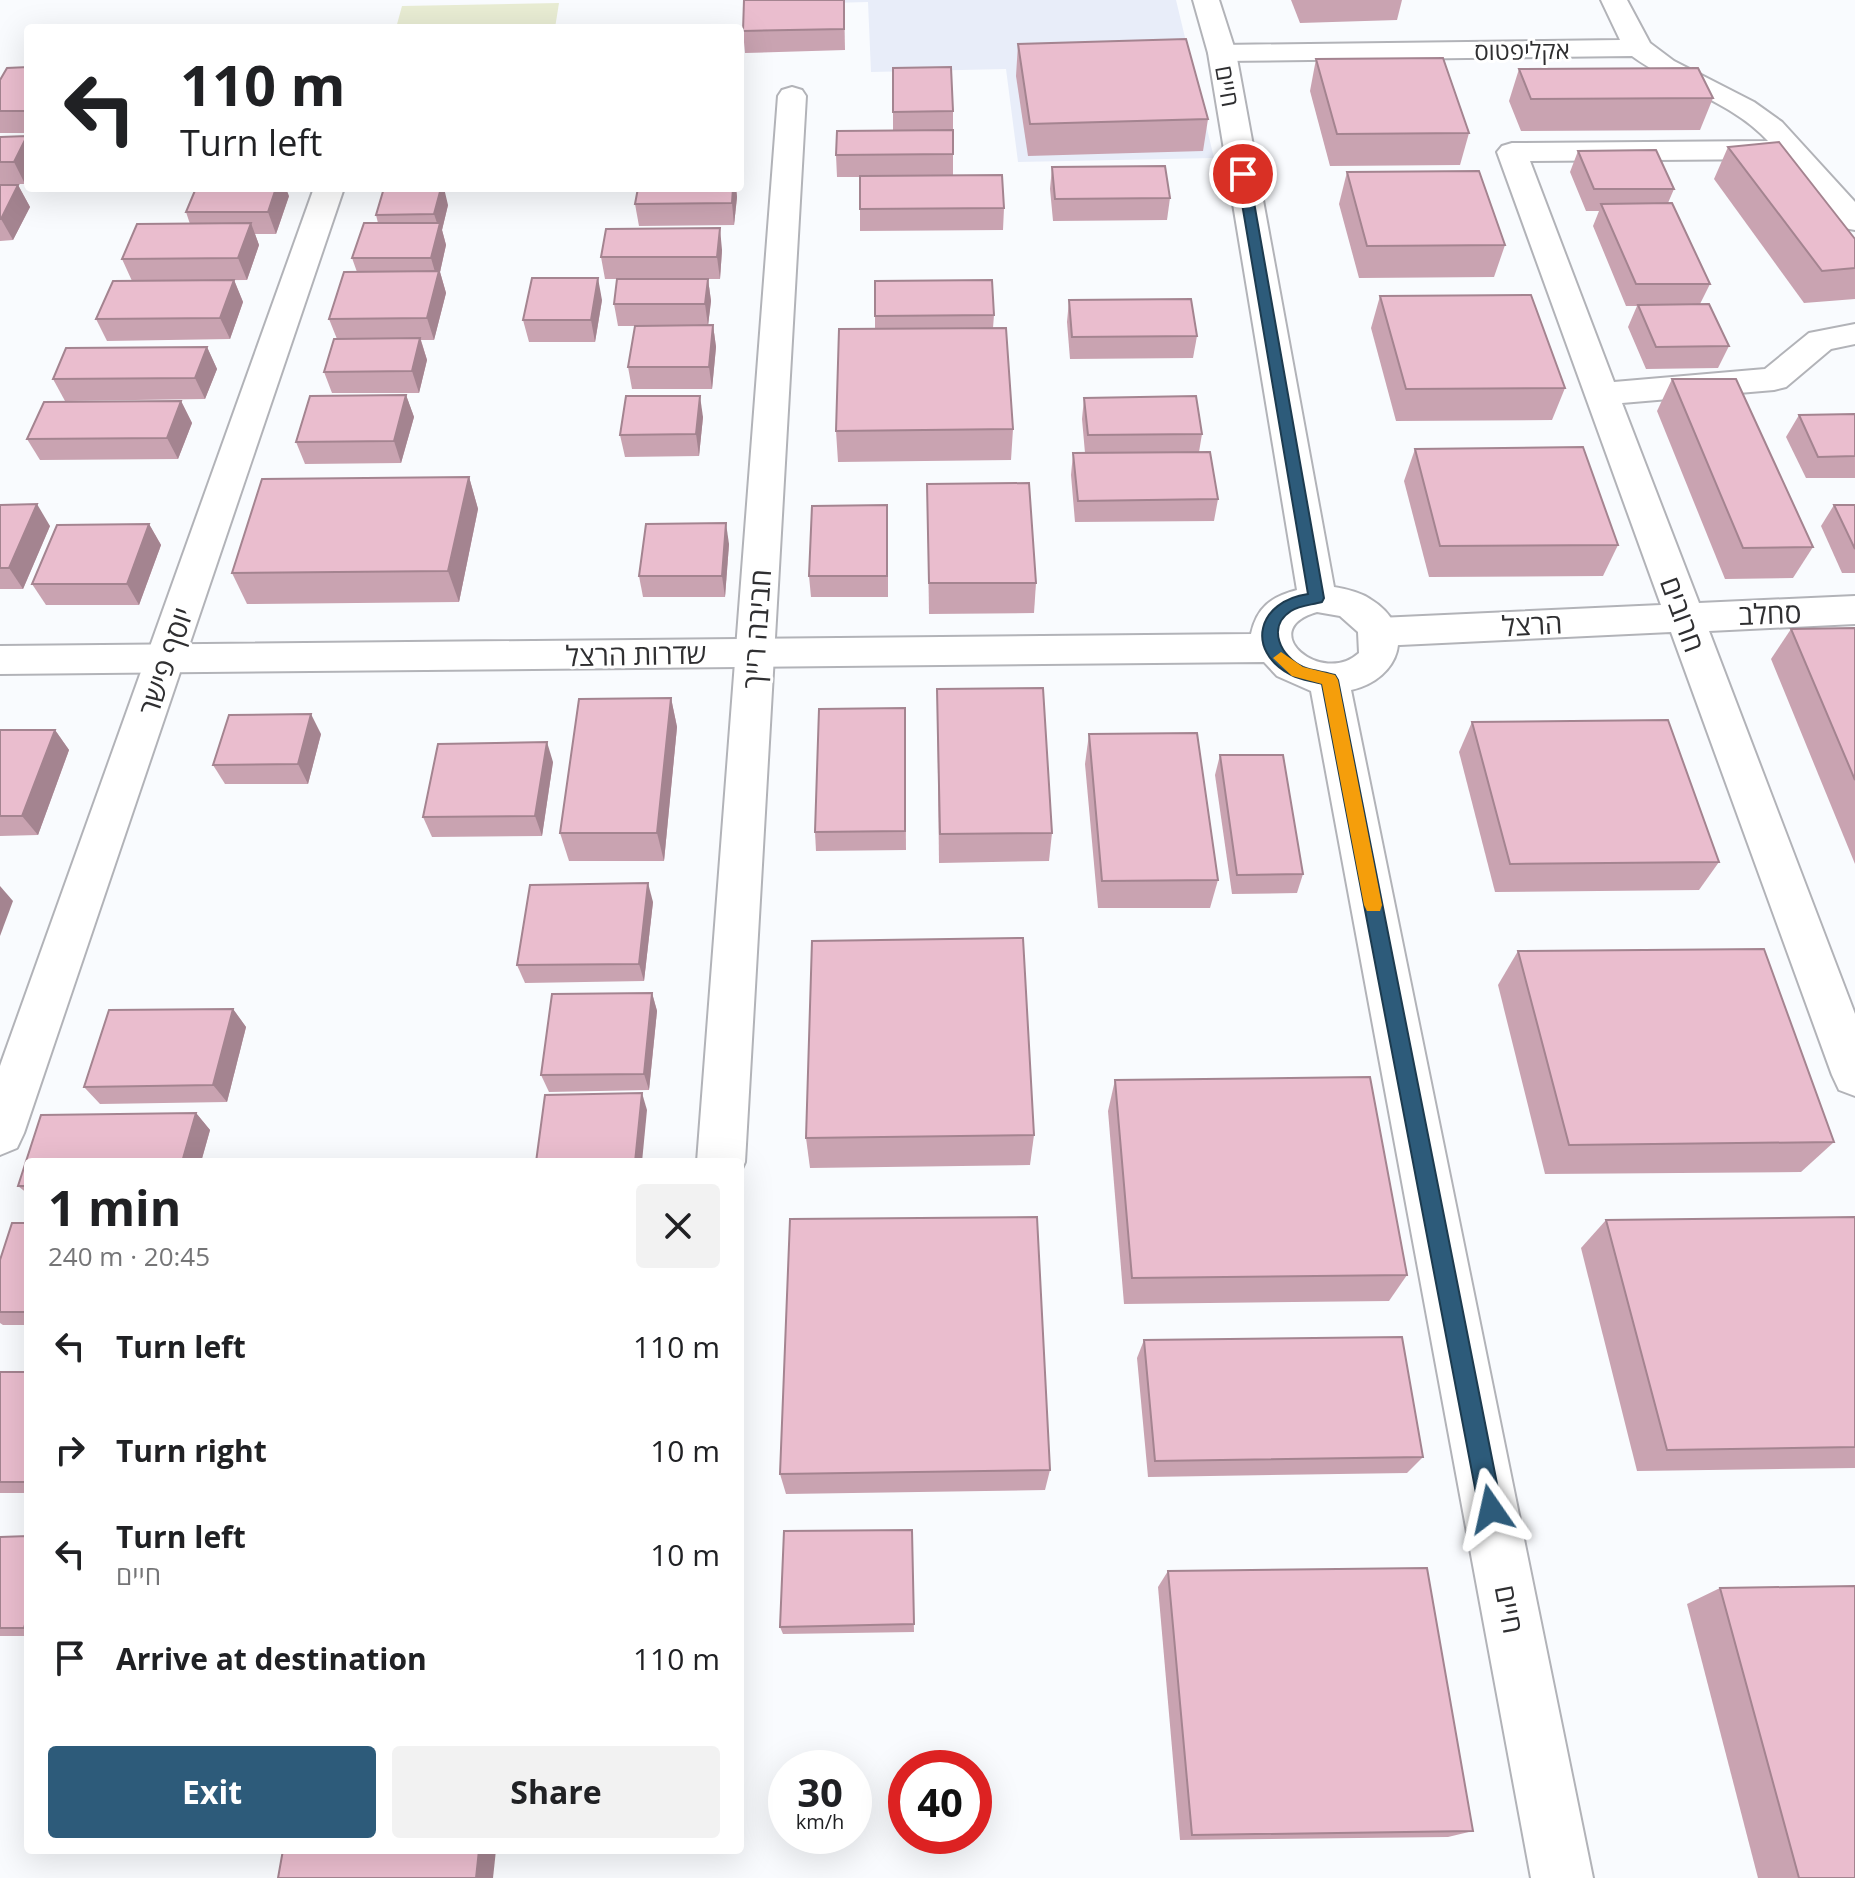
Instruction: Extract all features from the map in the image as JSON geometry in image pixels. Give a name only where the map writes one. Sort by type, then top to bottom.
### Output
[{"type":"street","name":"חיים","points":[[1206,0],[1222,53],[1317,598]]},
{"type":"street","points":[[1614,0],[1638,48],[1664,67],[1744,108],[1772,128],[1855,221]]},
{"type":"street","name":"אקליפטוס","points":[[1222,53],[1638,48]]},
{"type":"street","name":"חביבה רייך","points":[[721,1158],[792,96]]},
{"type":"street","name":"חרובים","points":[[1790,150],[1512,152],[1855,1075]]},
{"type":"street","name":"יוסף פישר","points":[[0,1133],[328,192]]},
{"type":"street","points":[[1602,394],[1774,379],[1821,340],[1855,334]]},
{"type":"street","points":[[1317,598],[1338,600],[1356,608],[1370,618],[1379,632],[1382,647],[1377,661],[1349,678],[1329,680],[1298,671],[1283,661],[1273,648],[1269,632],[1273,619],[1291,604],[1317,598]]},
{"type":"street","name":"סחלב","points":[[1684,616],[1855,610]]},
{"type":"street","name":"הרצל","points":[[1379,632],[1684,616]]},
{"type":"street","name":"שדרות הרצל","points":[[0,660],[1273,648]]},
{"type":"street","name":"חיים","points":[[1329,680],[1562,1878]]},
{"type":"shaded area","points":[[754,0],[1176,0],[1214,158],[1018,162],[1006,69],[871,72],[868,2],[754,5]]},
{"type":"green space","points":[[559,3],[556,24],[397,24],[402,6]]},
{"type":"building","points":[[744,0],[844,0],[844,29],[744,31]]},
{"type":"building","points":[[1186,39],[1208,119],[1030,124],[1018,44]]},
{"type":"building","points":[[1443,58],[1469,133],[1337,134],[1316,59]]},
{"type":"building","points":[[24,67],[24,111],[0,111],[0,80],[7,68]]},
{"type":"building","points":[[951,67],[953,111],[893,112],[893,68]]},
{"type":"building","points":[[1698,68],[1713,98],[1531,99],[1519,69]]},
{"type":"building","points":[[953,130],[953,154],[836,155],[837,131]]},
{"type":"building","points":[[24,136],[14,162],[0,162],[0,137]]},
{"type":"building","points":[[1779,142],[1855,239],[1855,268],[1822,271],[1728,147]]},
{"type":"building","points":[[1656,150],[1674,189],[1594,189],[1578,151]]},
{"type":"building","points":[[1165,166],[1170,198],[1055,199],[1052,167]]},
{"type":"building","points":[[1479,171],[1505,245],[1367,246],[1347,172]]},
{"type":"building","points":[[1002,175],[1004,208],[860,209],[860,176]]},
{"type":"building","points":[[0,185],[18,185],[1,219],[0,219]]},
{"type":"building","points":[[194,192],[275,192],[268,212],[186,212]]},
{"type":"building","points":[[383,192],[440,192],[434,214],[376,215]]},
{"type":"building","points":[[637,192],[733,192],[732,203],[635,204]]},
{"type":"building","points":[[1672,203],[1710,284],[1636,284],[1601,204]]},
{"type":"building","points":[[251,223],[238,258],[122,259],[137,224]]},
{"type":"building","points":[[364,223],[440,223],[431,258],[352,258]]},
{"type":"building","points":[[720,228],[717,257],[601,257],[606,229]]},
{"type":"building","points":[[439,271],[427,318],[329,319],[344,272]]},
{"type":"building","points":[[532,278],[598,278],[591,320],[523,320]]},
{"type":"building","points":[[617,279],[708,279],[705,304],[614,304]]},
{"type":"building","points":[[234,280],[220,318],[96,319],[113,281]]},
{"type":"building","points":[[992,280],[994,315],[875,316],[875,281]]},
{"type":"building","points":[[1531,295],[1565,388],[1406,389],[1380,296]]},
{"type":"building","points":[[1191,299],[1197,336],[1072,337],[1069,300]]},
{"type":"building","points":[[1709,304],[1729,346],[1656,347],[1638,305]]},
{"type":"building","points":[[713,325],[709,367],[628,367],[635,326]]},
{"type":"building","points":[[1006,328],[1013,429],[836,431],[839,329]]},
{"type":"building","points":[[420,338],[412,371],[324,372],[334,339]]},
{"type":"building","points":[[207,347],[195,378],[53,379],[66,348]]},
{"type":"building","points":[[1672,379],[1736,379],[1813,547],[1743,548]]},
{"type":"building","points":[[406,395],[394,441],[296,442],[310,396]]},
{"type":"building","points":[[626,396],[700,396],[696,434],[620,435]]},
{"type":"building","points":[[1196,396],[1202,434],[1088,435],[1084,398]]},
{"type":"building","points":[[181,401],[167,438],[27,439],[44,402]]},
{"type":"building","points":[[1855,414],[1855,456],[1818,457],[1799,415]]},
{"type":"building","points":[[1583,447],[1618,545],[1440,546],[1415,449]]},
{"type":"building","points":[[1210,452],[1218,499],[1078,501],[1073,453]]},
{"type":"building","points":[[469,477],[448,571],[232,573],[262,479]]},
{"type":"building","points":[[1029,483],[1036,583],[929,583],[927,484]]},
{"type":"building","points":[[37,504],[9,568],[0,568],[0,505]]},
{"type":"building","points":[[887,505],[887,576],[809,576],[812,506]]},
{"type":"building","points":[[1834,505],[1855,505],[1855,549]]},
{"type":"building","points":[[726,523],[722,576],[639,576],[646,524]]},
{"type":"building","points":[[149,524],[127,584],[32,584],[57,525]]},
{"type":"building","points":[[1855,628],[1855,780],[1791,629]]},
{"type":"building","points":[[1043,688],[1052,833],[940,834],[937,689]]},
{"type":"building","points":[[671,698],[657,833],[560,833],[579,699]]},
{"type":"building","points":[[905,708],[905,831],[815,832],[819,709]]},
{"type":"building","points":[[311,714],[298,764],[213,765],[229,715]]},
{"type":"building","points":[[1668,720],[1719,862],[1510,864],[1472,722]]},
{"type":"building","points":[[0,730],[55,730],[22,816],[0,816]]},
{"type":"building","points":[[1197,733],[1218,880],[1102,881],[1089,734]]},
{"type":"building","points":[[547,742],[535,816],[423,817],[438,744]]},
{"type":"building","points":[[1220,755],[1283,755],[1303,874],[1237,875]]},
{"type":"building","points":[[648,883],[639,964],[517,965],[530,885]]},
{"type":"building","points":[[1023,938],[1034,1135],[806,1138],[812,941]]},
{"type":"building","points":[[1764,949],[1834,1142],[1569,1145],[1518,951]]},
{"type":"building","points":[[652,993],[644,1074],[541,1075],[552,994]]},
{"type":"building","points":[[233,1009],[213,1085],[84,1087],[109,1010]]},
{"type":"building","points":[[1370,1077],[1407,1275],[1132,1278],[1115,1080]]},
{"type":"building","points":[[642,1093],[635,1158],[537,1158],[545,1095]]},
{"type":"building","points":[[196,1113],[183,1158],[27,1158],[41,1115]]},
{"type":"building","points":[[24,1167],[24,1186],[18,1186]]},
{"type":"building","points":[[1037,1217],[1050,1470],[780,1474],[790,1219]]},
{"type":"building","points":[[1855,1217],[1855,1447],[1667,1450],[1606,1220]]},
{"type":"building","points":[[12,1223],[24,1223],[24,1312],[0,1312],[0,1260]]},
{"type":"building","points":[[1402,1337],[1423,1457],[1155,1461],[1144,1340]]},
{"type":"building","points":[[0,1372],[24,1372],[24,1482],[0,1482]]},
{"type":"building","points":[[912,1530],[914,1624],[780,1627],[784,1531]]},
{"type":"building","points":[[24,1536],[24,1628],[0,1628],[0,1537]]},
{"type":"building","points":[[1427,1568],[1473,1831],[1192,1835],[1168,1571]]},
{"type":"building","points":[[1855,1586],[1855,1878],[1799,1878],[1720,1588]]},
{"type":"building","points":[[282,1854],[479,1854],[476,1878],[278,1878]]},
{"type":"slow traffic","points":[[1281,658],[1298,671],[1329,680],[1373,905]]},
{"type":"route","points":[[1243,174],[1317,598],[1298,601],[1283,608],[1273,619],[1269,632],[1273,648],[1283,661],[1298,671],[1329,680],[1491,1509]]}]
